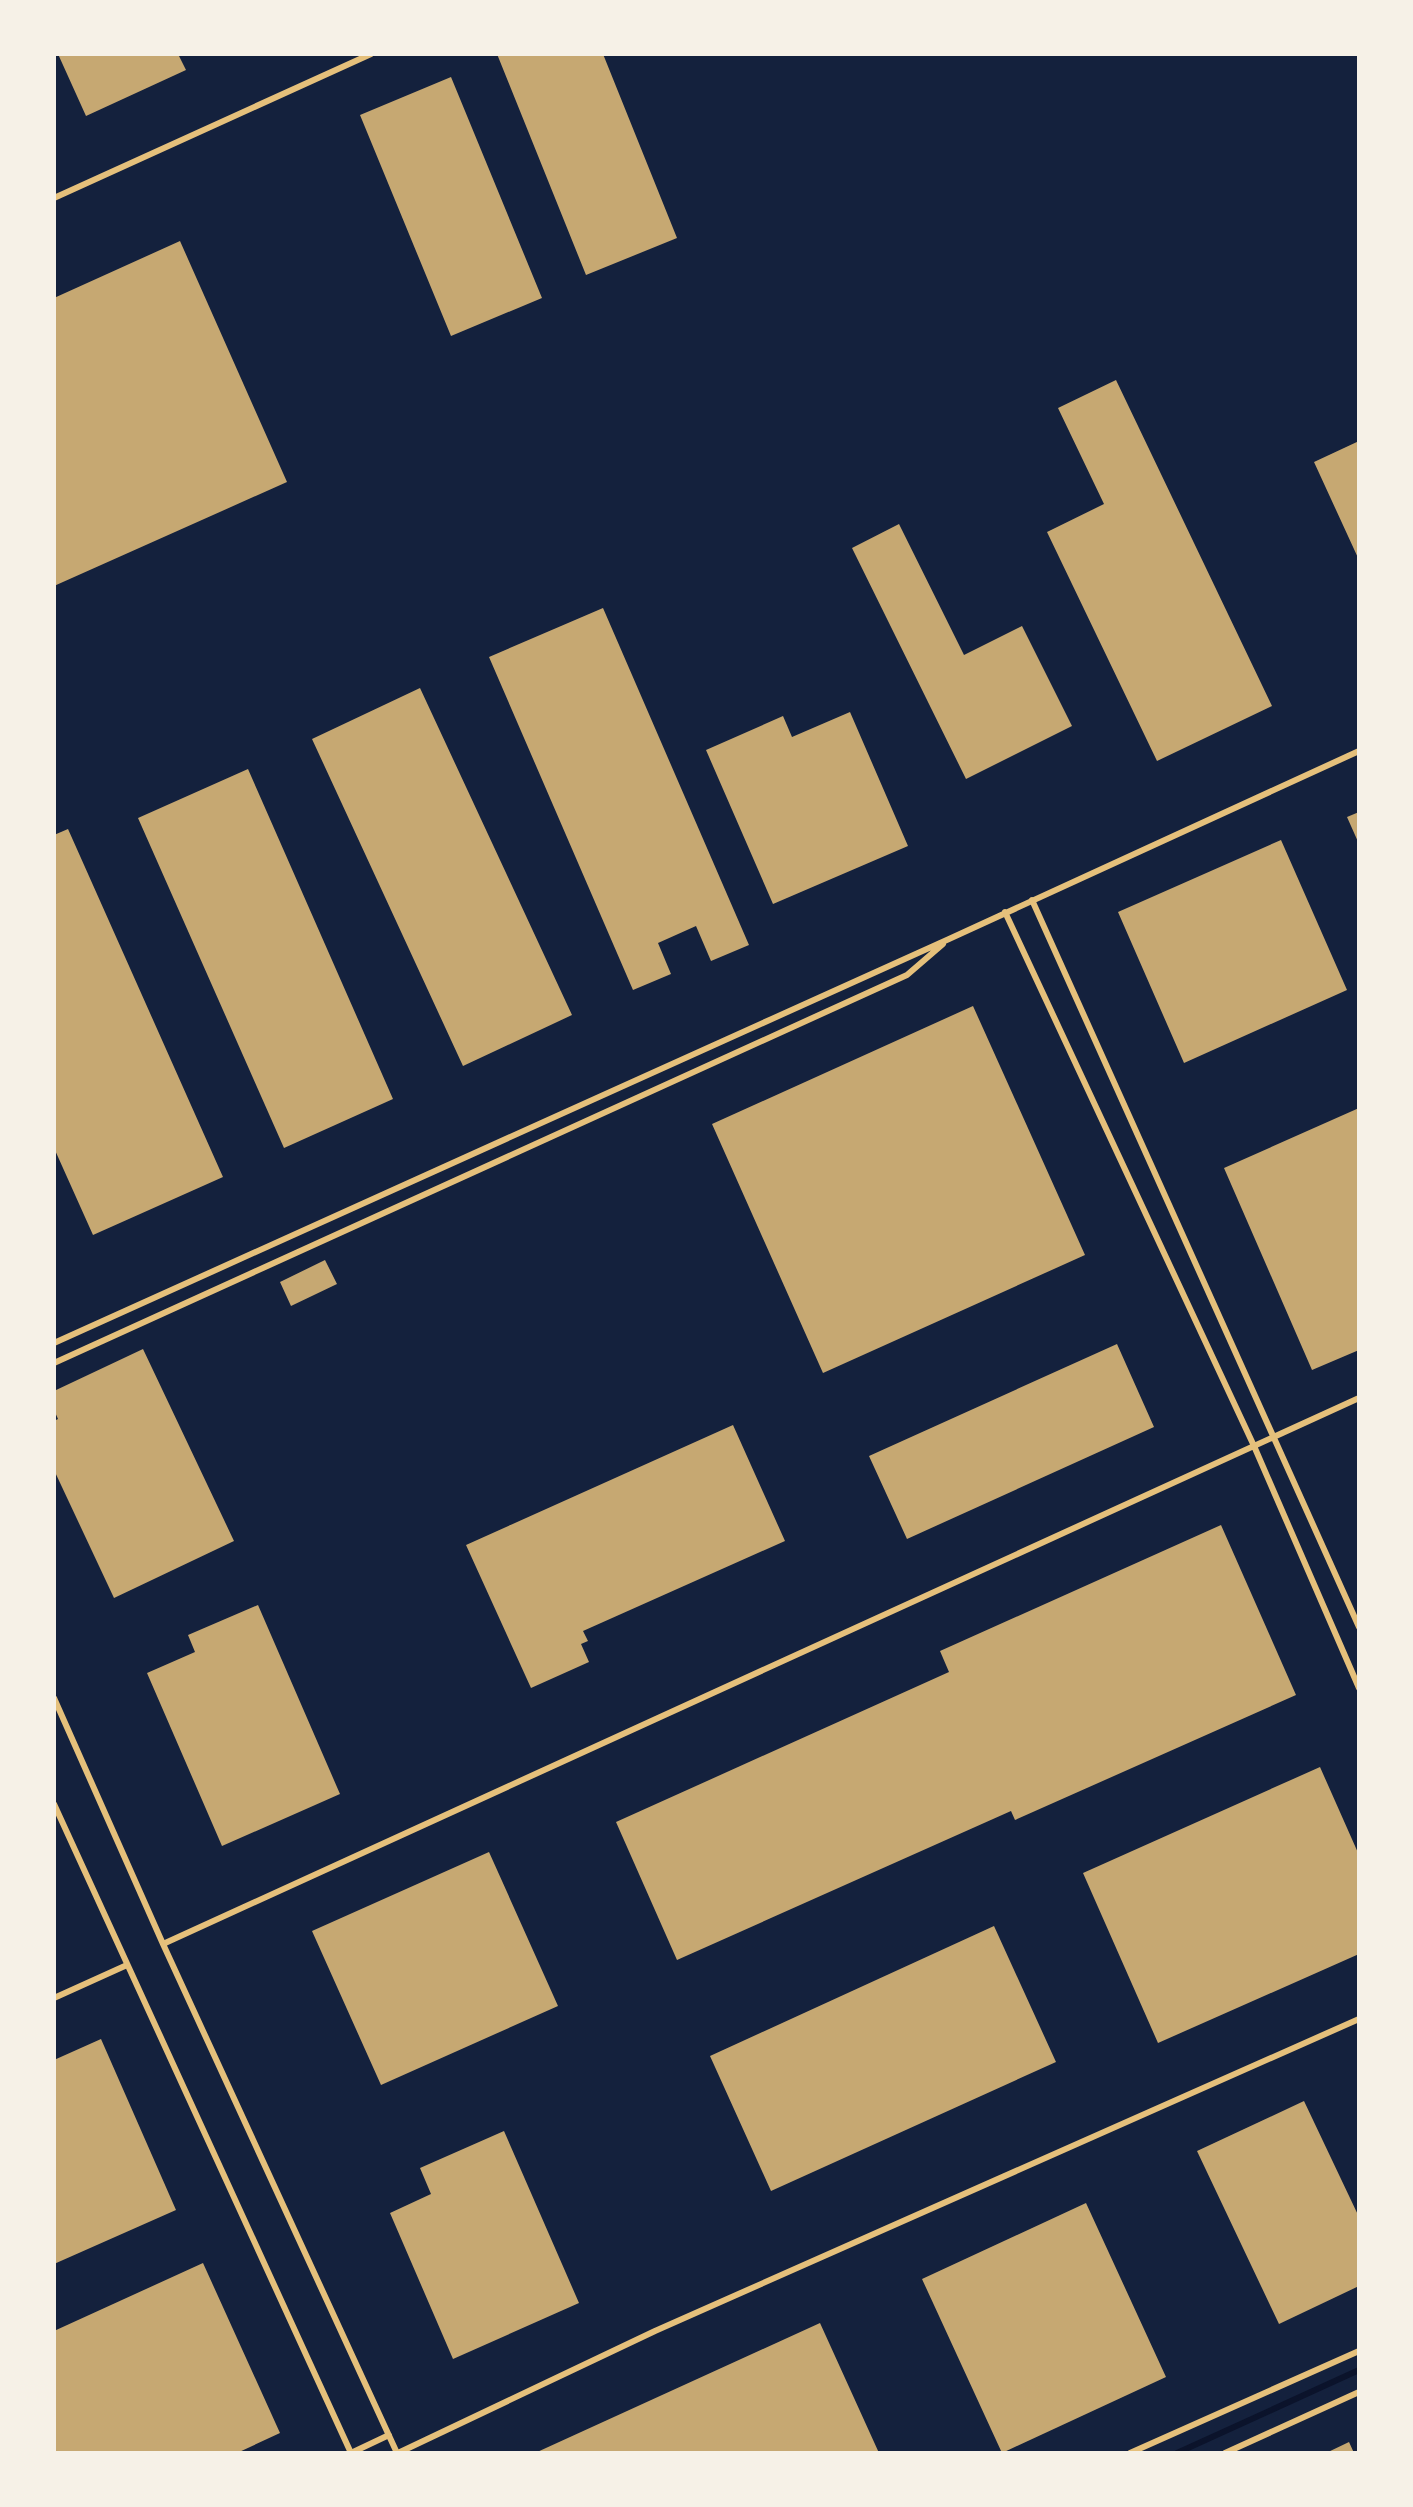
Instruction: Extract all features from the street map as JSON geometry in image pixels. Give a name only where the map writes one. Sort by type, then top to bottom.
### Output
[{"type":"lane","points":[[54,198],[371,54]]},
{"type":"lane","points":[[54,1343],[1359,751]]},
{"type":"lane","points":[[1032,900],[1359,1627]]},
{"type":"lane","points":[[1005,912],[1254,1446],[1359,1688]]},
{"type":"lane","points":[[54,1363],[907,975],[949,939]]},
{"type":"lane","points":[[163,1944],[1359,1398]]},
{"type":"lane","points":[[54,1698],[163,1944],[398,2453],[655,2331],[1359,2019]]},
{"type":"lane","points":[[54,1804],[351,2453],[389,2435]]},
{"type":"lane","points":[[54,1998],[127,1965]]},
{"type":"lane","points":[[1130,2453],[1359,2351]]},
{"type":"lane","points":[[1225,2453],[1359,2392]]},
{"type":"building","points":[[58,54],[178,54],[186,70],[86,116]]},
{"type":"building","points":[[497,54],[603,54],[677,238],[586,275]]},
{"type":"building","points":[[451,77],[542,298],[451,336],[360,115]]},
{"type":"building","points":[[180,241],[287,482],[54,586],[54,298]]},
{"type":"building","points":[[1116,380],[1272,706],[1157,761],[1047,532],[1104,504],[1058,408]]},
{"type":"building","points":[[1359,441],[1359,560],[1314,462]]},
{"type":"building","points":[[899,524],[964,655],[1022,626],[1072,726],[966,779],[852,548]]},
{"type":"building","points":[[603,608],[749,945],[711,961],[696,926],[658,943],[671,974],[633,990],[489,657]]},
{"type":"building","points":[[420,688],[572,1015],[463,1066],[312,739]]},
{"type":"building","points":[[850,712],[908,846],[773,904],[706,750],[783,716],[792,737]]},
{"type":"building","points":[[248,769],[393,1099],[284,1148],[138,818]]},
{"type":"building","points":[[1359,812],[1359,844],[1347,817]]},
{"type":"building","points":[[68,829],[223,1177],[93,1235],[54,1148],[54,835]]},
{"type":"building","points":[[1281,840],[1347,990],[1184,1063],[1118,912]]},
{"type":"building","points":[[973,1006],[1085,1255],[823,1373],[712,1124]]},
{"type":"building","points":[[1359,1108],[1359,1350],[1312,1370],[1224,1168]]},
{"type":"building","points":[[325,1260],[337,1284],[291,1306],[280,1282]]},
{"type":"building","points":[[1117,1344],[1154,1427],[907,1539],[869,1456]]},
{"type":"building","points":[[143,1349],[234,1541],[114,1598],[54,1470],[54,1421],[58,1419],[54,1410],[54,1391]]},
{"type":"building","points":[[733,1425],[785,1541],[583,1631],[588,1641],[581,1644],[589,1662],[531,1688],[466,1545]]},
{"type":"building","points":[[1221,1525],[1296,1695],[1015,1820],[1011,1811],[677,1960],[616,1822],[949,1672],[940,1651]]},
{"type":"building","points":[[258,1605],[340,1794],[222,1846],[147,1673],[195,1652],[188,1635]]},
{"type":"building","points":[[1320,1767],[1359,1855],[1359,1954],[1158,2043],[1083,1873]]},
{"type":"building","points":[[489,1852],[558,2006],[381,2085],[312,1931]]},
{"type":"building","points":[[994,1926],[1056,2062],[771,2191],[710,2056]]},
{"type":"building","points":[[101,2039],[176,2210],[54,2264],[54,2060]]},
{"type":"building","points":[[1304,2101],[1359,2217],[1359,2286],[1279,2324],[1197,2151]]},
{"type":"building","points":[[504,2131],[579,2303],[453,2359],[390,2213],[431,2194],[420,2168]]},
{"type":"building","points":[[1086,2203],[1166,2377],[1002,2453],[922,2279]]},
{"type":"building","points":[[203,2263],[280,2433],[237,2453],[54,2453],[54,2331]]},
{"type":"building","points":[[820,2323],[879,2453],[535,2453]]},
{"type":"building","points":[[1349,2442],[1354,2453],[1326,2453]]},
{"type":"waterway","points":[[1177,2453],[1359,2370]]}]
